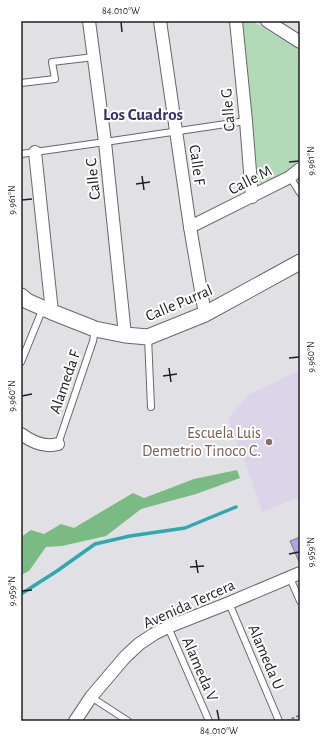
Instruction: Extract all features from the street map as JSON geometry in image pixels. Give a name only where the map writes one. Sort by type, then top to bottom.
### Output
[{"type":"street","name":"Calle C","points":[[89,21],[105,142],[125,335]]},
{"type":"street","name":"Calle F","points":[[160,21],[190,227],[205,314]]},
{"type":"street","name":"Calle G","points":[[236,21],[252,197]]},
{"type":"street","points":[[267,21],[300,42]]},
{"type":"street","points":[[35,152],[47,310]]},
{"type":"street","name":"Calle M","points":[[190,227],[290,177],[300,169]]},
{"type":"street","name":"Calle Purral","points":[[21,296],[27,301],[47,310],[96,329],[125,335],[148,337],[205,314],[300,262]]},
{"type":"street","points":[[21,434],[27,439],[40,445],[52,446],[58,444]]},
{"type":"street","name":"Avenida Tercera","points":[[75,721],[91,697],[125,657],[139,644],[154,634],[295,576]]},
{"type":"lane","points":[[21,83],[55,79],[52,62],[94,57]]},
{"type":"lane","points":[[21,154],[246,121]]},
{"type":"lane","points":[[290,177],[300,193]]},
{"type":"lane","points":[[21,362],[47,310]]},
{"type":"lane","name":"Alameda F","points":[[58,444],[96,329]]},
{"type":"lane","points":[[148,337],[151,407]]},
{"type":"lane","points":[[295,576],[300,601]]},
{"type":"lane","name":"Alameda U","points":[[229,603],[279,721]]},
{"type":"lane","name":"Alameda V","points":[[168,627],[209,721]]},
{"type":"lane","points":[[91,697],[128,721]]},
{"type":"path","points":[[287,721],[300,715]]},
{"type":"shaded area","name":"Escuela Luis Demetrio Tinoco C.","points":[[300,370],[300,497],[262,512],[251,478],[228,419],[248,395]]},
{"type":"green space","points":[[243,21],[252,21],[300,50],[300,163],[289,173],[256,190]]},
{"type":"green space","points":[[237,470],[240,478],[196,494],[141,509],[106,536],[62,546],[46,547],[29,571],[21,575],[21,537],[31,530],[44,534],[61,524],[74,528],[133,493],[144,498],[194,479]]},
{"type":"building","points":[[300,537],[300,564],[290,541]]},
{"type":"waterway","points":[[21,594],[95,544],[130,536],[185,528],[236,507]]},
{"type":"place","name":"Escuela Luis Demetrio Tinoco C.","points":[[269,442]]},
{"type":"district","name":"Los Cuadros","points":[[143,114]]}]
